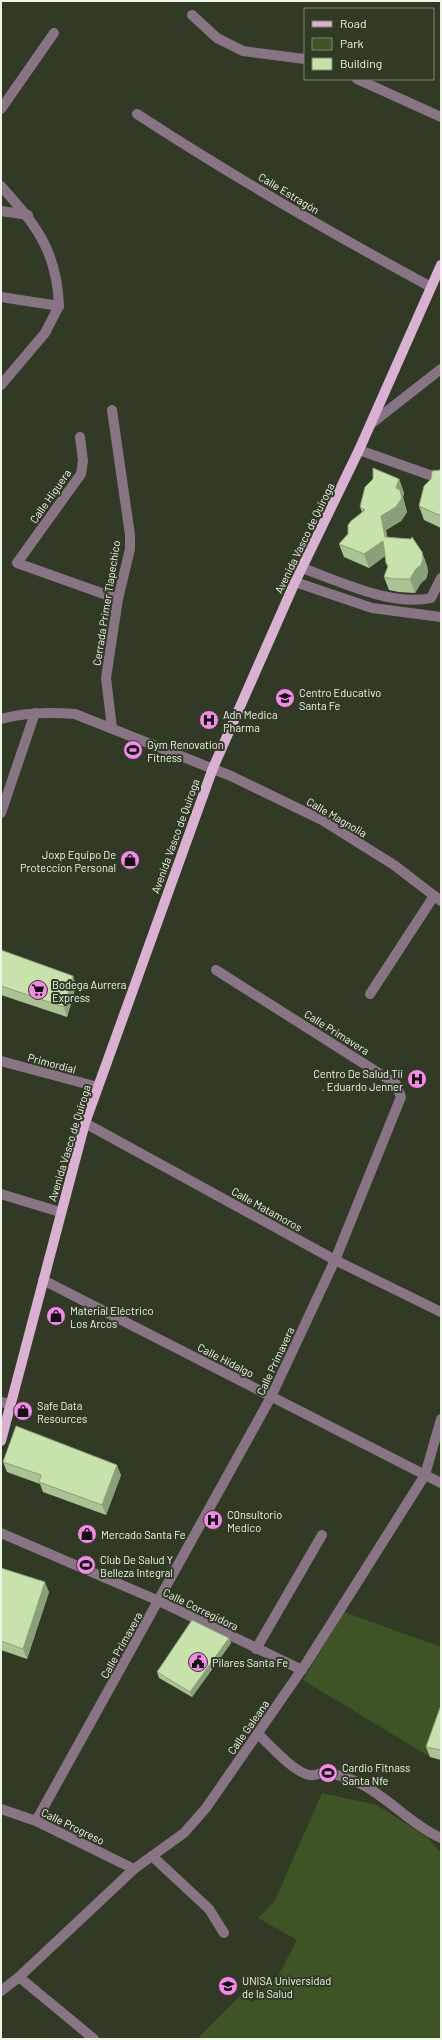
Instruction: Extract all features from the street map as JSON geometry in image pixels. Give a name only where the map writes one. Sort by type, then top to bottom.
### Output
[{"type":"main road","name":"Avenida Vasco de Quiroga","points":[[1,1441],[6,1403],[42,1280],[85,1123],[213,768],[295,582],[372,422],[441,266]]},
{"type":"street","points":[[192,15],[217,38],[243,51],[304,59]]},
{"type":"street","points":[[1,109],[54,33]]},
{"type":"street","points":[[358,80],[441,117]]},
{"type":"street","name":"Calle Estragón","points":[[137,114],[187,147],[362,250],[431,287]]},
{"type":"street","points":[[1,186],[28,215],[42,236],[54,267],[58,288],[59,306],[45,333],[1,384]]},
{"type":"street","points":[[1,211],[28,215]]},
{"type":"street","points":[[1,297],[59,306]]},
{"type":"street","points":[[1,368],[12,370]]},
{"type":"street","points":[[372,422],[441,369]]},
{"type":"street","name":"Cerrada Primer Tlapechico","points":[[112,410],[130,535],[130,549],[118,599],[106,678],[112,728]]},
{"type":"street","name":"Calle Higuera","points":[[80,437],[83,461],[80,474],[17,563],[118,599]]},
{"type":"street","points":[[359,450],[441,479]]},
{"type":"street","points":[[302,568],[366,591],[395,598],[431,598],[441,578]]},
{"type":"street","points":[[295,582],[372,608],[441,617]]},
{"type":"street","name":"Calle Magnolia","points":[[1,719],[35,713],[52,712],[74,714],[213,768],[322,820],[394,865],[437,899]]},
{"type":"street","points":[[1,813],[35,713]]},
{"type":"street","points":[[370,994],[437,899]]},
{"type":"street","name":"Calle Primavera","points":[[36,1821],[272,1397],[335,1260],[401,1096],[396,1084],[216,970]]},
{"type":"street","name":"Primordial","points":[[1,1061],[98,1087]]},
{"type":"street","name":"Calle Matamoros","points":[[85,1123],[335,1260],[441,1312]]},
{"type":"street","points":[[1,1194],[60,1212]]},
{"type":"street","name":"Calle Hidalgo","points":[[42,1280],[441,1483]]},
{"type":"street","name":"Calle Galeana","points":[[1,1992],[20,1977],[134,1869],[184,1833],[206,1808],[302,1670],[425,1475],[441,1419]]},
{"type":"street","name":"Calle Corregidora","points":[[1,1534],[158,1601],[302,1670]]},
{"type":"street","points":[[256,1649],[322,1535]]},
{"type":"street","points":[[258,1734],[295,1769],[310,1775],[323,1773],[338,1775],[361,1784],[383,1796],[424,1831],[441,1838]]},
{"type":"street","name":"Calle Progreso","points":[[1,1809],[36,1821],[134,1869]]},
{"type":"street","points":[[152,1856],[209,1909],[224,1933]]},
{"type":"street","points":[[20,1977],[94,2039]]},
{"type":"green space","points":[[344,1612],[441,1647],[441,1726],[430,1757],[303,1680]]},
{"type":"green space","points":[[322,1793],[377,1805],[428,1838],[441,1853],[441,2039],[197,2039],[240,1996],[246,1997],[252,2003],[278,1976],[297,1940],[258,1918],[274,1902]]},
{"type":"building","points":[[373,468],[399,479],[396,488],[400,490],[402,498],[396,507],[381,516],[385,537],[411,539],[412,537],[422,552],[423,559],[421,565],[416,569],[410,579],[394,579],[384,577],[388,566],[386,563],[383,541],[364,554],[339,544],[348,534],[348,525],[351,521],[365,510],[360,507],[365,487],[373,479]]},
{"type":"building","points":[[440,470],[441,514],[439,515],[419,506],[424,486],[431,479],[432,471]]},
{"type":"building","name":"Bodega Aurrera Express","points":[[1,950],[73,976],[64,1007],[1,986]]},
{"type":"building","points":[[16,1426],[117,1465],[102,1505],[39,1482],[41,1475],[3,1462]]},
{"type":"building","points":[[1,1568],[45,1582],[23,1649],[1,1641]]},
{"type":"building","points":[[192,1620],[229,1638],[190,1692],[157,1672]]},
{"type":"building","points":[[441,1705],[441,1750],[426,1747]]},
{"type":"place","name":"Centro Educativo Santa Fe","points":[[285,698]]},
{"type":"place","name":"Adn Medica Pharma","points":[[209,720]]},
{"type":"place","name":"Gym Renovation Fitness","points":[[133,750]]},
{"type":"place","name":"Joxp Equipo De Proteccion Personal","points":[[130,860]]},
{"type":"place","name":"Bodega Aurrera Express","points":[[38,990]]},
{"type":"place","name":"Centro De Salud Tii . Eduardo Jenner","points":[[417,1079]]},
{"type":"place","name":"Material Eléctrico Los Arcos","points":[[56,1316]]},
{"type":"place","name":"Safe Data Resources","points":[[23,1411]]},
{"type":"place","name":"C0nsultorio Medico","points":[[213,1520]]},
{"type":"place","name":"Mercado Santa Fe","points":[[87,1534]]},
{"type":"place","name":"Club De Salud Y Belleza Integral","points":[[86,1565]]},
{"type":"place","name":"Pilares Santa Fe","points":[[198,1662]]},
{"type":"place","name":"Cardio Fitnass Santa Nfe","points":[[328,1773]]},
{"type":"place","name":"UNISA Universidad de la Salud","points":[[228,1986]]}]
